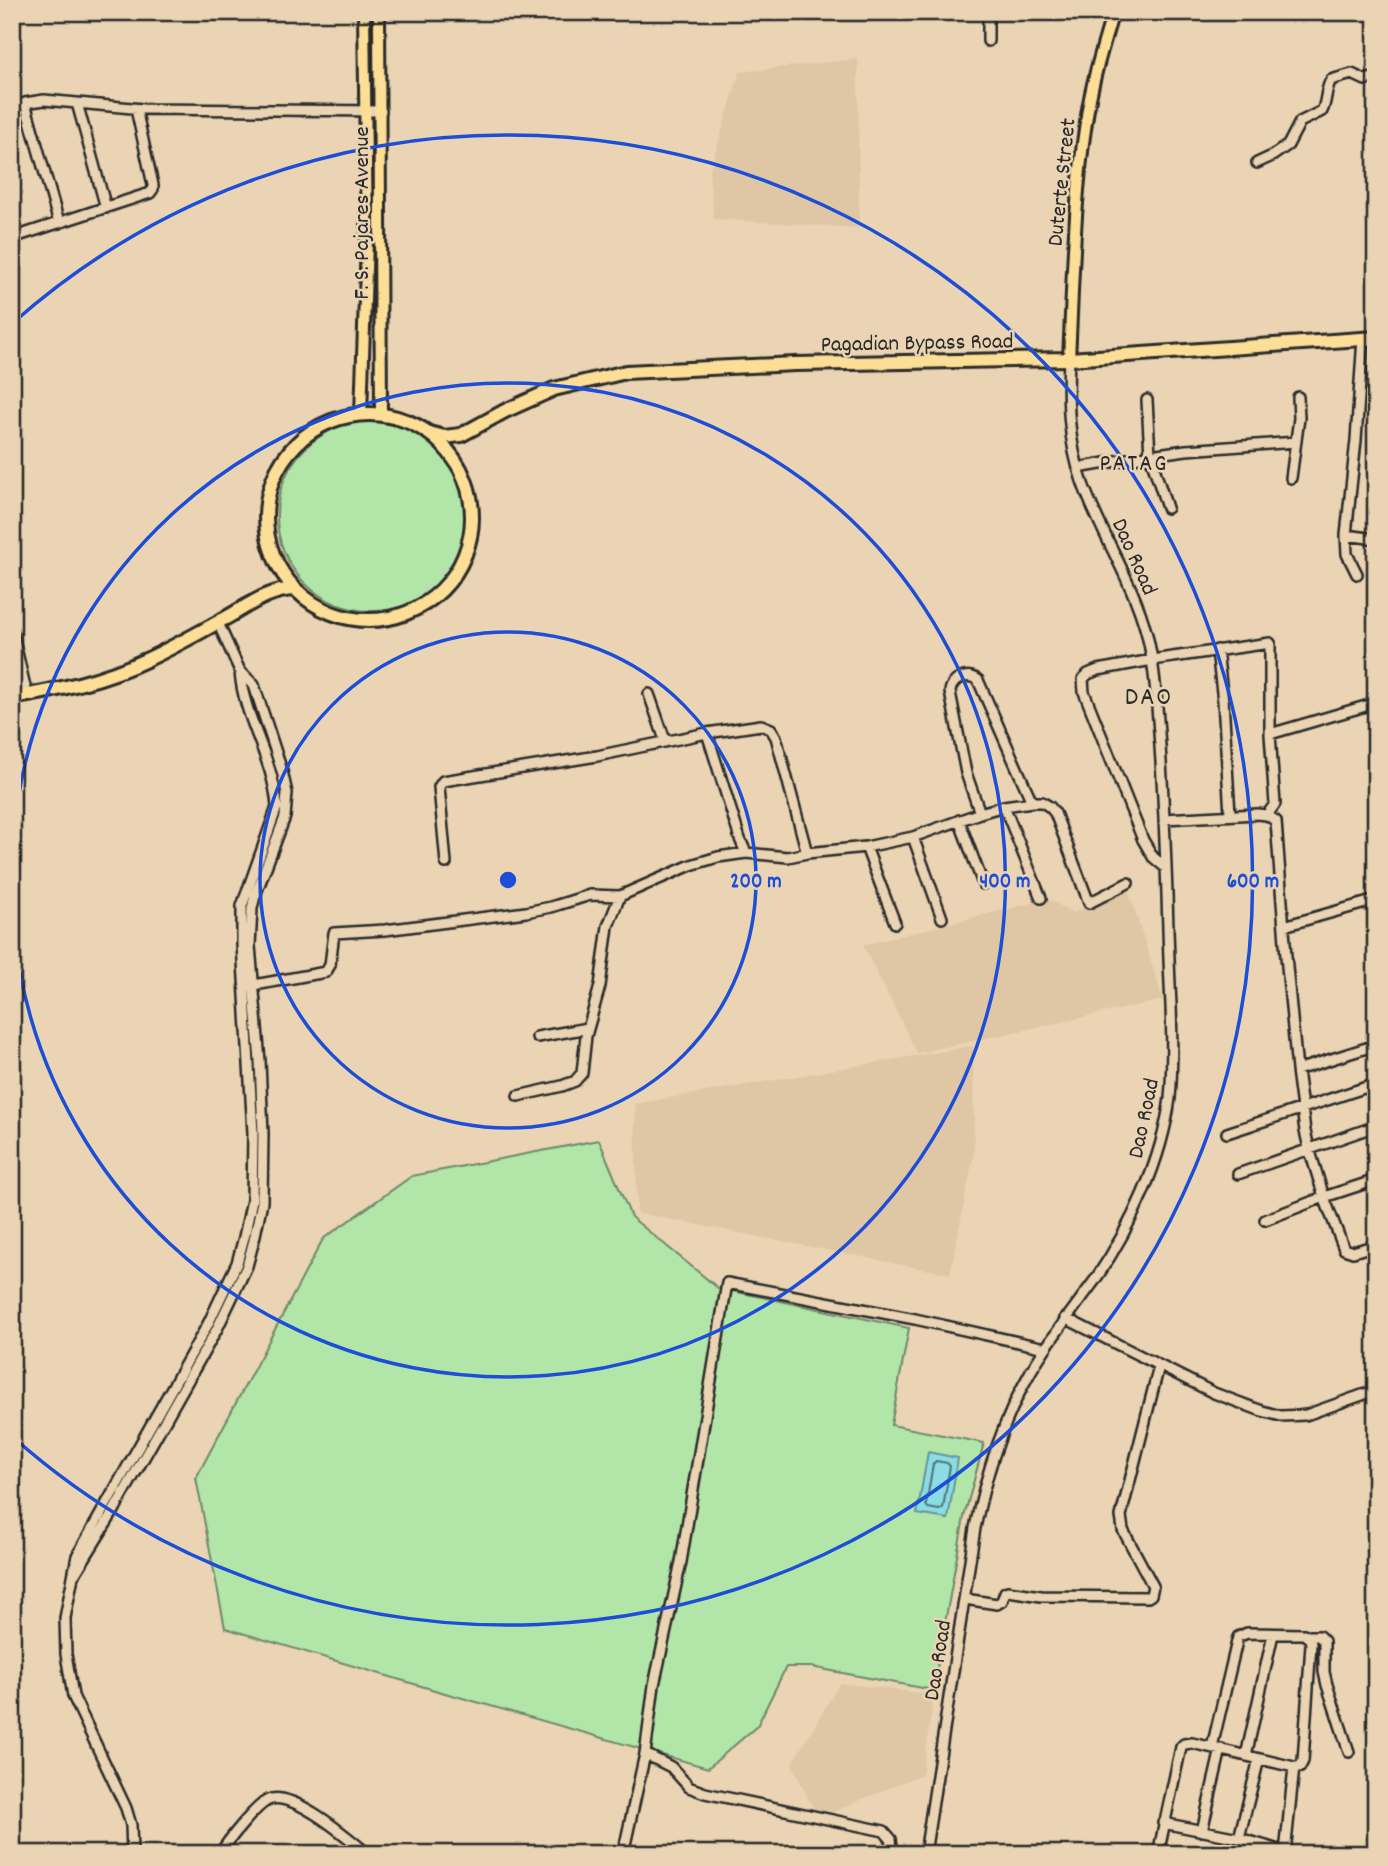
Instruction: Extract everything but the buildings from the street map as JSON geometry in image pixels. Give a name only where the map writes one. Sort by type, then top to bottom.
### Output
[{"type":"highway","name":"Pagadian Bypass Road","points":[[429,433],[453,437],[470,432],[505,411],[554,389],[626,372],[795,364],[1069,359],[1369,338]]},
{"type":"highway","points":[[361,414],[381,414],[406,420],[440,441],[457,463],[468,488],[472,528],[459,567],[433,598],[409,612],[369,620],[329,611],[295,589],[277,565],[270,548],[265,511],[274,475],[283,458],[309,432],[334,420],[361,414]]},
{"type":"highway","points":[[457,463],[460,446],[470,432]]},
{"type":"highway","points":[[265,595],[276,578],[277,565]]},
{"type":"highway","points":[[12,698],[54,691],[122,671],[218,623],[265,595],[282,589],[295,589]]},
{"type":"main road","name":"Duterte Street","points":[[1069,359],[1080,163],[1097,65],[1112,12]]},
{"type":"main road","points":[[364,16],[379,16]]},
{"type":"main road","name":"F. S. Pajares Avenue","points":[[361,414],[367,240],[364,16]]},
{"type":"main road","name":"F. S. Pajares Avenue","points":[[379,16],[381,414]]},
{"type":"street","points":[[988,12],[988,41]]},
{"type":"street","points":[[1257,163],[1288,145],[1300,122],[1322,111],[1331,80],[1352,74],[1365,80],[1376,77]]},
{"type":"street","points":[[12,109],[25,103],[44,100],[135,109],[381,111]]},
{"type":"street","points":[[25,103],[60,223]]},
{"type":"street","points":[[77,103],[106,208]]},
{"type":"street","points":[[12,238],[146,195],[153,189],[135,109]]},
{"type":"street","points":[[1357,574],[1347,554],[1346,535],[1369,338]]},
{"type":"street","name":"Dao Road","points":[[925,1854],[983,1488],[994,1452],[1021,1390],[1045,1348],[1096,1278],[1129,1219],[1155,1162],[1169,1100],[1172,1042],[1162,762],[1152,660],[1140,612],[1078,468],[1069,431],[1069,359]]},
{"type":"street","points":[[1291,478],[1299,418],[1298,397]]},
{"type":"street","points":[[1147,400],[1150,455],[1167,508]]},
{"type":"street","points":[[1078,468],[1186,450],[1296,442]]},
{"type":"street","points":[[1346,535],[1376,539]]},
{"type":"street","points":[[132,1854],[131,1825],[126,1808],[73,1696],[65,1654],[65,1618],[77,1556],[190,1357],[237,1263],[252,1200],[249,986],[252,908],[285,817],[287,793],[254,685],[240,671],[218,623]]},
{"type":"street","points":[[12,631],[27,695]]},
{"type":"street","points":[[1166,869],[1156,861],[1143,840],[1093,716],[1083,685],[1083,679],[1088,674],[1152,660],[1270,643],[1270,734],[1275,804],[1267,815]]},
{"type":"street","points":[[1217,650],[1230,814]]},
{"type":"street","points":[[980,813],[966,773],[950,692],[950,687],[956,680],[970,676],[978,680],[1032,802]]},
{"type":"street","points":[[649,694],[665,740]]},
{"type":"street","points":[[1270,734],[1376,703]]},
{"type":"street","points":[[446,863],[439,787],[443,781],[597,756],[665,740],[761,726],[771,729],[776,737],[807,853]]},
{"type":"street","points":[[707,733],[746,853]]},
{"type":"street","points":[[249,986],[326,972],[330,965],[334,933],[385,930],[526,912],[590,895],[620,896],[691,865],[718,858],[746,853],[783,857],[866,847],[913,836],[980,813],[1032,802],[1042,803],[1055,813],[1089,903],[1128,883]]},
{"type":"street","points":[[1004,807],[1041,898]]},
{"type":"street","points":[[1164,818],[1230,814],[1273,817],[1277,826],[1297,1070],[1309,1148],[1343,1249],[1353,1252],[1376,1245]]},
{"type":"street","points":[[959,820],[983,884]]},
{"type":"street","points":[[913,836],[942,918]]},
{"type":"street","points":[[866,847],[895,923]]},
{"type":"street","points":[[517,1096],[562,1086],[575,1081],[582,1073],[588,1028],[599,994],[608,926],[620,896]]},
{"type":"street","points":[[1284,926],[1376,900]]},
{"type":"street","points":[[537,1037],[588,1028]]},
{"type":"street","points":[[1297,1070],[1376,1045]]},
{"type":"street","points":[[1227,1133],[1376,1084]]},
{"type":"street","points":[[1238,1174],[1376,1126]]},
{"type":"street","points":[[1265,1220],[1376,1180]]},
{"type":"street","points":[[623,1854],[646,1755],[654,1685],[681,1562],[727,1283],[915,1319],[1045,1348]]},
{"type":"street","points":[[1065,1318],[1214,1392],[1281,1416],[1306,1415],[1376,1390]]},
{"type":"street","points":[[965,1599],[997,1604],[1008,1591],[1041,1596],[1151,1595],[1153,1586],[1123,1530],[1121,1516],[1159,1366]]},
{"type":"street","points":[[1202,1831],[1238,1637],[1247,1633],[1319,1636],[1324,1642],[1326,1685],[1349,1752]]},
{"type":"street","points":[[1246,1756],[1273,1634]]},
{"type":"street","points":[[1158,1854],[1184,1744],[1192,1743],[1300,1767],[1303,1761],[1311,1644],[1307,1636]]},
{"type":"street","points":[[646,1755],[671,1767],[689,1787],[705,1793],[884,1831],[891,1839],[893,1854]]},
{"type":"street","points":[[1239,1838],[1258,1759]]},
{"type":"street","points":[[1164,1823],[1239,1838],[1286,1854],[1294,1767]]},
{"type":"street","points":[[223,1852],[264,1802],[283,1799],[306,1807],[368,1854]]},
{"type":"shaded area","points":[[858,59],[859,228],[714,219],[709,173],[740,72]]},
{"type":"shaded area","points":[[1128,889],[1163,1000],[917,1053],[863,945],[1048,899],[1073,913]]},
{"type":"shaded area","points":[[973,1046],[974,1153],[950,1274],[637,1213],[635,1104]]},
{"type":"shaded area","points":[[840,1683],[934,1695],[922,1774],[818,1818],[792,1764]]},
{"type":"green space","points":[[372,421],[408,428],[439,449],[460,480],[467,516],[460,552],[439,583],[408,604],[372,611],[336,604],[305,583],[284,552],[277,516],[284,480],[305,449],[336,428]]},
{"type":"green space","points":[[599,1140],[631,1217],[718,1288],[909,1328],[891,1425],[984,1443],[964,1517],[933,1690],[811,1667],[786,1667],[757,1726],[708,1768],[225,1628],[196,1478],[323,1239],[412,1176]]},
{"type":"water","points":[[928,1452],[958,1458],[948,1519],[917,1514]]},
{"type":"district","name":"PATAG","points":[[1134,462]]},
{"type":"district","name":"DAO","points":[[1149,695]]}]
